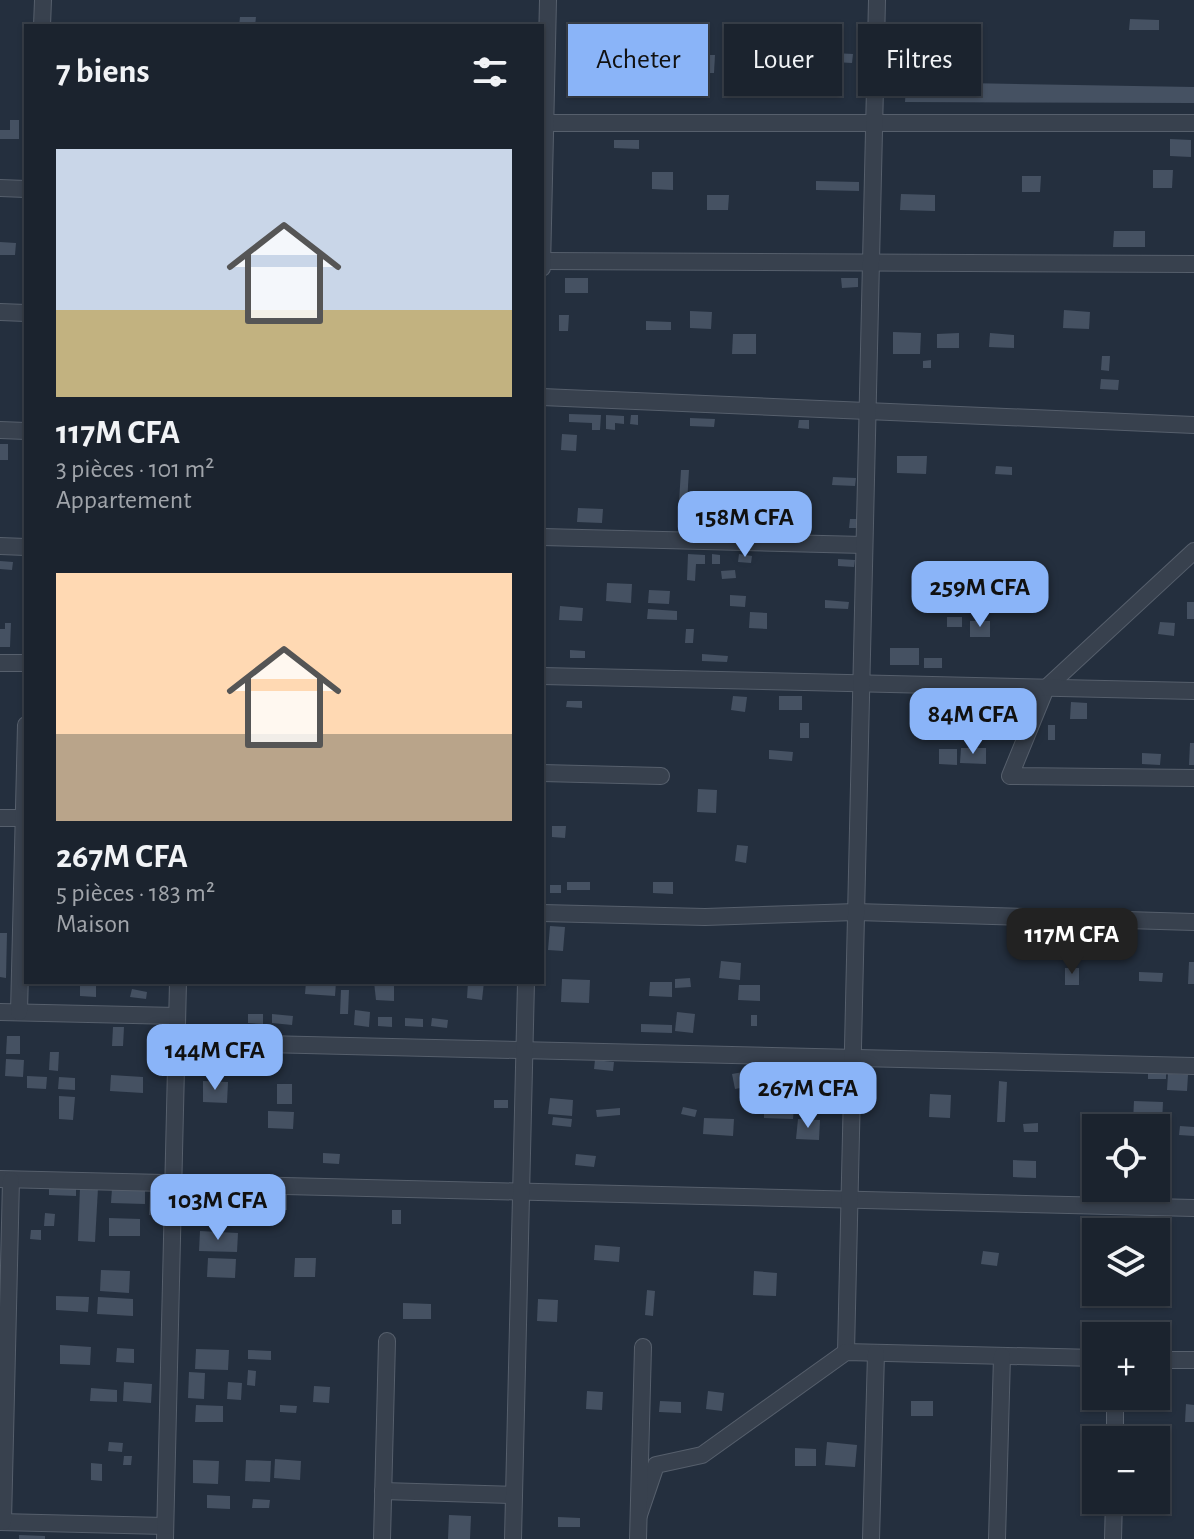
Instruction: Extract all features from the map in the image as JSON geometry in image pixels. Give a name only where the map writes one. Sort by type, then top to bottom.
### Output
[{"type":"street","points":[[42,24],[43,0]]},
{"type":"street","points":[[548,0],[544,123],[1194,123]]},
{"type":"street","points":[[846,1352],[877,0]]},
{"type":"street","points":[[0,188],[24,189]]},
{"type":"street","points":[[544,261],[1194,264]]},
{"type":"street","points":[[0,312],[24,313]]},
{"type":"street","points":[[544,397],[1194,425]]},
{"type":"street","points":[[0,430],[24,431]]},
{"type":"street","points":[[544,537],[864,545]]},
{"type":"street","points":[[0,546],[24,547]]},
{"type":"street","points":[[1194,551],[1046,688],[1010,776],[1194,778]]},
{"type":"street","points":[[0,663],[24,663]]},
{"type":"street","points":[[544,676],[1194,691]]},
{"type":"street","points":[[544,773],[661,776]]},
{"type":"street","points":[[0,818],[24,818],[19,1012]]},
{"type":"street","points":[[544,913],[705,917],[856,912],[1194,922]]},
{"type":"street","points":[[178,984],[176,1042],[173,1183],[165,1532],[2,1522],[6,1180],[173,1183],[1194,1208]]},
{"type":"street","points":[[513,1539],[526,984]]},
{"type":"street","points":[[0,1012],[177,1016]]},
{"type":"street","points":[[176,1042],[1194,1066]]},
{"type":"street","points":[[382,1539],[387,1341]]},
{"type":"street","points":[[638,1539],[643,1347]]},
{"type":"street","points":[[639,1515],[656,1465],[702,1455],[846,1352],[1082,1358]]},
{"type":"street","points":[[871,1539],[876,1353]]},
{"type":"street","points":[[997,1539],[1002,1356]]},
{"type":"street","points":[[1170,1360],[1194,1360]]},
{"type":"street","points":[[383,1491],[514,1495]]},
{"type":"street","points":[[1113,1539],[1114,1514]]},
{"type":"building","points":[[240,17],[256,17],[255,24],[239,24]]},
{"type":"building","points":[[1130,19],[1159,20],[1159,30],[1129,30]]},
{"type":"building","points":[[842,53],[853,54],[852,63],[842,62]]},
{"type":"building","points":[[708,55],[715,55],[714,73],[708,73]]},
{"type":"building","points":[[981,83],[1194,87],[1194,103],[905,102],[905,96],[981,96]]},
{"type":"building","points":[[10,120],[19,120],[19,139],[0,139],[0,130],[10,130]]},
{"type":"building","points":[[1170,139],[1191,140],[1191,157],[1170,156]]},
{"type":"building","points":[[614,140],[639,140],[639,149],[614,148]]},
{"type":"building","points":[[1153,170],[1173,170],[1172,188],[1153,188]]},
{"type":"building","points":[[652,172],[673,172],[673,190],[652,189]]},
{"type":"building","points":[[1022,176],[1041,176],[1040,192],[1022,192]]},
{"type":"building","points":[[816,181],[859,182],[859,191],[816,190]]},
{"type":"building","points":[[901,194],[935,195],[935,211],[900,210]]},
{"type":"building","points":[[707,195],[729,195],[728,210],[707,210]]},
{"type":"building","points":[[1114,231],[1145,231],[1145,247],[1113,247]]},
{"type":"building","points":[[0,242],[16,243],[15,255],[0,255]]},
{"type":"building","points":[[565,278],[588,278],[588,293],[565,293]]},
{"type":"building","points":[[841,278],[858,278],[858,287],[842,288]]},
{"type":"building","points":[[1064,310],[1090,312],[1089,329],[1063,328]]},
{"type":"building","points":[[690,311],[712,312],[711,329],[690,328]]},
{"type":"building","points":[[559,315],[569,315],[568,331],[559,331]]},
{"type":"building","points":[[646,321],[671,322],[671,330],[646,330]]},
{"type":"building","points":[[893,332],[921,333],[920,354],[893,354]]},
{"type":"building","points":[[959,333],[959,348],[937,348],[937,334]]},
{"type":"building","points":[[990,333],[1014,335],[1014,348],[989,347]]},
{"type":"building","points":[[733,334],[756,334],[756,354],[732,354]]},
{"type":"building","points":[[1102,356],[1110,356],[1109,371],[1101,370]]},
{"type":"building","points":[[931,360],[931,368],[923,368],[923,361]]},
{"type":"building","points":[[1101,379],[1119,380],[1118,390],[1100,389]]},
{"type":"building","points":[[569,414],[601,415],[600,430],[592,430],[592,423],[569,422]]},
{"type":"building","points":[[606,415],[624,416],[624,424],[615,423],[615,430],[606,429]]},
{"type":"building","points":[[631,415],[638,415],[638,425],[630,424]]},
{"type":"building","points":[[690,418],[715,419],[714,427],[690,426]]},
{"type":"building","points":[[799,420],[809,420],[809,429],[798,428]]},
{"type":"building","points":[[562,434],[577,435],[576,451],[561,450]]},
{"type":"building","points":[[0,444],[8,444],[8,460],[0,460]]},
{"type":"building","points":[[897,456],[927,456],[926,474],[897,473]]},
{"type":"building","points":[[996,466],[1012,467],[1012,475],[995,474]]},
{"type":"building","points":[[681,470],[689,470],[687,503],[679,502]]},
{"type":"building","points":[[833,477],[856,478],[855,486],[832,485]]},
{"type":"building","points":[[578,508],[603,509],[602,523],[577,522]]},
{"type":"building","points":[[850,519],[857,519],[856,528],[849,528]]},
{"type":"building","points":[[688,554],[705,555],[705,564],[696,564],[695,581],[687,580]]},
{"type":"building","points":[[712,554],[720,555],[720,564],[712,564]]},
{"type":"building","points":[[739,554],[752,556],[751,563],[738,562]]},
{"type":"building","points":[[838,559],[855,560],[854,567],[838,566]]},
{"type":"building","points":[[0,561],[13,562],[12,570],[0,569]]},
{"type":"building","points":[[735,570],[736,578],[722,579],[721,571]]},
{"type":"building","points":[[607,583],[632,584],[631,603],[606,601]]},
{"type":"building","points":[[649,590],[670,591],[669,604],[648,603]]},
{"type":"building","points":[[730,595],[746,596],[745,607],[730,606]]},
{"type":"building","points":[[825,600],[849,602],[848,609],[825,608]]},
{"type":"building","points":[[1187,602],[1194,602],[1194,619],[1187,619]]},
{"type":"building","points":[[560,606],[583,608],[582,621],[559,620]]},
{"type":"building","points":[[648,609],[677,611],[677,620],[647,619]]},
{"type":"building","points":[[750,612],[767,613],[767,629],[749,628]]},
{"type":"building","points":[[947,617],[962,617],[962,627],[947,627]]},
{"type":"building","points":[[970,621],[990,621],[990,637],[970,637]]},
{"type":"building","points":[[1160,622],[1175,623],[1174,636],[1158,634]]},
{"type":"building","points":[[5,623],[11,623],[10,647],[0,647],[0,629],[5,629]]},
{"type":"building","points":[[686,629],[694,629],[693,643],[685,643]]},
{"type":"building","points":[[890,648],[919,648],[919,665],[890,665]]},
{"type":"building","points":[[570,650],[585,651],[585,658],[570,658]]},
{"type":"building","points":[[702,654],[728,656],[727,662],[702,661]]},
{"type":"building","points":[[924,658],[942,658],[942,668],[924,668]]},
{"type":"building","points":[[733,696],[747,697],[745,712],[731,710]]},
{"type":"building","points":[[779,696],[802,696],[802,710],[779,710]]},
{"type":"building","points":[[567,701],[582,701],[582,708],[566,707]]},
{"type":"building","points":[[1071,702],[1087,703],[1087,719],[1070,719]]},
{"type":"building","points":[[800,723],[809,723],[809,738],[800,738]]},
{"type":"building","points":[[965,724],[973,725],[972,741],[964,740]]},
{"type":"building","points":[[1048,725],[1055,725],[1055,740],[1048,740]]},
{"type":"building","points":[[1190,743],[1194,743],[1194,765],[1189,765]]},
{"type":"building","points":[[961,748],[986,748],[986,764],[960,763]]},
{"type":"building","points":[[939,749],[957,749],[957,765],[939,764]]},
{"type":"building","points":[[769,750],[793,752],[792,761],[769,759]]},
{"type":"building","points":[[1142,753],[1161,754],[1160,765],[1142,764]]},
{"type":"building","points":[[698,789],[717,790],[716,813],[697,812]]},
{"type":"building","points":[[552,826],[566,826],[565,838],[552,837]]},
{"type":"building","points":[[737,845],[748,846],[746,863],[735,861]]},
{"type":"building","points":[[567,882],[590,882],[590,890],[567,890]]},
{"type":"building","points":[[653,882],[673,882],[673,894],[653,893]]},
{"type":"building","points":[[550,885],[561,885],[561,893],[550,893]]},
{"type":"building","points":[[550,926],[565,927],[563,951],[548,950]]},
{"type":"building","points":[[0,933],[7,933],[6,978],[0,977]]},
{"type":"building","points":[[721,961],[741,963],[740,980],[719,978]]},
{"type":"building","points":[[1189,962],[1194,962],[1194,984],[1188,984]]},
{"type":"building","points":[[1065,968],[1079,968],[1079,985],[1065,985]]},
{"type":"building","points":[[1139,972],[1163,973],[1162,982],[1139,981]]},
{"type":"building","points":[[690,978],[691,987],[675,988],[675,979]]},
{"type":"building","points":[[562,979],[590,980],[589,1003],[561,1002]]},
{"type":"building","points":[[650,982],[672,982],[672,997],[649,996]]},
{"type":"building","points":[[80,984],[96,984],[96,997],[80,996]]},
{"type":"building","points":[[306,984],[336,984],[335,996],[305,994]]},
{"type":"building","points":[[374,984],[394,984],[394,1001],[376,1000]]},
{"type":"building","points":[[468,984],[484,984],[482,1000],[467,998]]},
{"type":"building","points":[[739,985],[760,985],[760,1001],[738,1000]]},
{"type":"building","points":[[132,989],[147,992],[146,999],[130,997]]},
{"type":"building","points":[[341,990],[349,990],[348,1014],[340,1014]]},
{"type":"building","points":[[355,1010],[370,1012],[369,1027],[354,1025]]},
{"type":"building","points":[[677,1012],[695,1014],[693,1033],[675,1031]]},
{"type":"building","points":[[248,1014],[263,1014],[263,1024],[248,1023]]},
{"type":"building","points":[[272,1014],[293,1016],[292,1025],[272,1023]]},
{"type":"building","points":[[751,1015],[757,1015],[757,1026],[751,1026]]},
{"type":"building","points":[[378,1017],[392,1017],[392,1027],[378,1026]]},
{"type":"building","points":[[405,1018],[423,1019],[423,1027],[405,1026]]},
{"type":"building","points":[[432,1018],[448,1020],[447,1028],[431,1026]]},
{"type":"building","points":[[641,1024],[672,1025],[672,1033],[641,1032]]},
{"type":"building","points":[[113,1027],[124,1027],[123,1046],[112,1046]]},
{"type":"building","points":[[7,1036],[20,1036],[20,1054],[6,1054]]},
{"type":"building","points":[[50,1052],[59,1052],[58,1071],[49,1070]]},
{"type":"building","points":[[6,1059],[24,1060],[23,1077],[5,1076]]},
{"type":"building","points":[[595,1060],[614,1062],[613,1071],[594,1069]]},
{"type":"building","points":[[754,1070],[756,1085],[735,1089],[732,1074]]},
{"type":"building","points":[[1148,1071],[1166,1071],[1166,1079],[1148,1079]]},
{"type":"building","points":[[823,1072],[840,1073],[838,1089],[821,1087]]},
{"type":"building","points":[[1168,1074],[1188,1075],[1187,1091],[1167,1090]]},
{"type":"building","points":[[111,1075],[143,1077],[143,1093],[110,1091]]},
{"type":"building","points":[[27,1076],[47,1077],[46,1089],[27,1088]]},
{"type":"building","points":[[59,1077],[75,1078],[75,1090],[58,1089]]},
{"type":"building","points":[[203,1081],[228,1082],[227,1103],[203,1102]]},
{"type":"building","points":[[999,1081],[1007,1082],[1005,1122],[997,1122]]},
{"type":"building","points":[[277,1084],[292,1084],[292,1104],[277,1104]]},
{"type":"building","points":[[930,1094],[951,1095],[950,1118],[929,1117]]},
{"type":"building","points":[[59,1096],[75,1097],[73,1120],[59,1119]]},
{"type":"building","points":[[550,1098],[573,1100],[572,1116],[548,1114]]},
{"type":"building","points":[[494,1100],[508,1100],[508,1108],[494,1108]]},
{"type":"building","points":[[1134,1101],[1163,1102],[1162,1114],[1133,1114]]},
{"type":"building","points":[[683,1107],[697,1110],[695,1117],[681,1114]]},
{"type":"building","points":[[620,1108],[620,1115],[597,1117],[596,1110]]},
{"type":"building","points":[[764,1108],[794,1108],[793,1119],[764,1118]]},
{"type":"building","points":[[268,1111],[294,1112],[293,1129],[268,1128]]},
{"type":"building","points":[[553,1117],[572,1119],[571,1127],[552,1125]]},
{"type":"building","points":[[704,1118],[734,1119],[733,1136],[703,1134]]},
{"type":"building","points":[[798,1119],[820,1120],[819,1140],[796,1139]]},
{"type":"building","points":[[1038,1123],[1038,1132],[1024,1132],[1023,1124]]},
{"type":"building","points":[[1180,1126],[1194,1127],[1194,1136],[1179,1135]]},
{"type":"building","points":[[323,1153],[340,1154],[339,1164],[323,1163]]},
{"type":"building","points":[[576,1154],[596,1156],[594,1167],[575,1165]]},
{"type":"building","points":[[1013,1160],[1036,1161],[1036,1178],[1013,1177]]},
{"type":"building","points":[[49,1186],[76,1187],[76,1196],[49,1195]]},
{"type":"building","points":[[80,1187],[98,1188],[95,1242],[78,1241]]},
{"type":"building","points":[[112,1188],[145,1189],[145,1204],[111,1203]]},
{"type":"building","points":[[150,1190],[162,1191],[160,1216],[149,1215]]},
{"type":"building","points":[[255,1192],[287,1193],[287,1210],[254,1210]]},
{"type":"building","points":[[392,1210],[401,1210],[401,1224],[392,1224]]},
{"type":"building","points":[[45,1213],[55,1214],[54,1226],[44,1226]]},
{"type":"building","points":[[109,1218],[140,1219],[140,1236],[109,1236]]},
{"type":"building","points":[[31,1230],[41,1230],[41,1240],[30,1239]]},
{"type":"building","points":[[200,1231],[238,1233],[237,1252],[199,1251]]},
{"type":"building","points":[[595,1245],[620,1247],[619,1262],[594,1260]]},
{"type":"building","points":[[983,1251],[999,1253],[997,1266],[981,1264]]},
{"type":"building","points":[[208,1258],[236,1259],[235,1278],[207,1277]]},
{"type":"building","points":[[295,1258],[316,1258],[315,1277],[294,1277]]},
{"type":"building","points":[[101,1270],[130,1271],[129,1293],[100,1291]]},
{"type":"building","points":[[754,1271],[777,1273],[776,1296],[753,1295]]},
{"type":"building","points":[[647,1290],[655,1291],[653,1316],[645,1315]]},
{"type":"building","points":[[56,1296],[89,1297],[88,1312],[56,1310]]},
{"type":"building","points":[[98,1297],[133,1299],[133,1316],[97,1314]]},
{"type":"building","points":[[538,1299],[558,1300],[557,1322],[537,1321]]},
{"type":"building","points":[[403,1303],[431,1304],[431,1319],[403,1319]]},
{"type":"building","points":[[60,1345],[91,1347],[90,1365],[60,1364]]},
{"type":"building","points":[[117,1348],[134,1349],[134,1363],[116,1362]]},
{"type":"building","points":[[196,1349],[229,1350],[228,1370],[195,1369]]},
{"type":"building","points":[[248,1350],[271,1351],[271,1360],[248,1359]]},
{"type":"building","points":[[248,1370],[256,1371],[255,1386],[247,1385]]},
{"type":"building","points":[[189,1372],[205,1373],[204,1399],[188,1398]]},
{"type":"building","points":[[124,1382],[152,1384],[151,1403],[123,1401]]},
{"type":"building","points":[[228,1382],[242,1383],[241,1400],[227,1399]]},
{"type":"building","points":[[314,1386],[330,1387],[329,1403],[313,1402]]},
{"type":"building","points":[[91,1388],[117,1390],[117,1402],[90,1401]]},
{"type":"building","points":[[587,1391],[603,1392],[602,1410],[586,1409]]},
{"type":"building","points":[[708,1391],[724,1393],[722,1411],[706,1409]]},
{"type":"building","points":[[660,1401],[681,1402],[681,1413],[659,1412]]},
{"type":"building","points":[[911,1401],[933,1401],[933,1416],[911,1416]]},
{"type":"building","points":[[1186,1404],[1194,1405],[1194,1422],[1185,1422]]},
{"type":"building","points":[[196,1405],[223,1406],[223,1422],[195,1422]]},
{"type":"building","points":[[280,1405],[297,1406],[296,1413],[280,1412]]},
{"type":"building","points":[[109,1442],[123,1443],[122,1452],[108,1451]]},
{"type":"building","points":[[827,1442],[857,1445],[855,1467],[825,1465]]},
{"type":"building","points":[[795,1448],[816,1449],[816,1466],[795,1466]]},
{"type":"building","points":[[124,1456],[132,1456],[131,1465],[123,1465]]},
{"type":"building","points":[[275,1459],[301,1461],[300,1480],[274,1478]]},
{"type":"building","points":[[193,1460],[219,1461],[218,1484],[193,1483]]},
{"type":"building","points":[[246,1460],[271,1461],[270,1482],[245,1481]]},
{"type":"building","points":[[91,1463],[102,1464],[102,1481],[91,1480]]},
{"type":"building","points":[[207,1495],[230,1496],[230,1509],[207,1508]]},
{"type":"building","points":[[253,1499],[270,1500],[269,1508],[252,1508]]},
{"type":"building","points":[[449,1515],[471,1516],[470,1539],[448,1539]]},
{"type":"building","points":[[558,1517],[580,1518],[580,1527],[558,1527]]},
{"type":"building","points":[[19,1535],[45,1536],[45,1539],[19,1539]]}]
